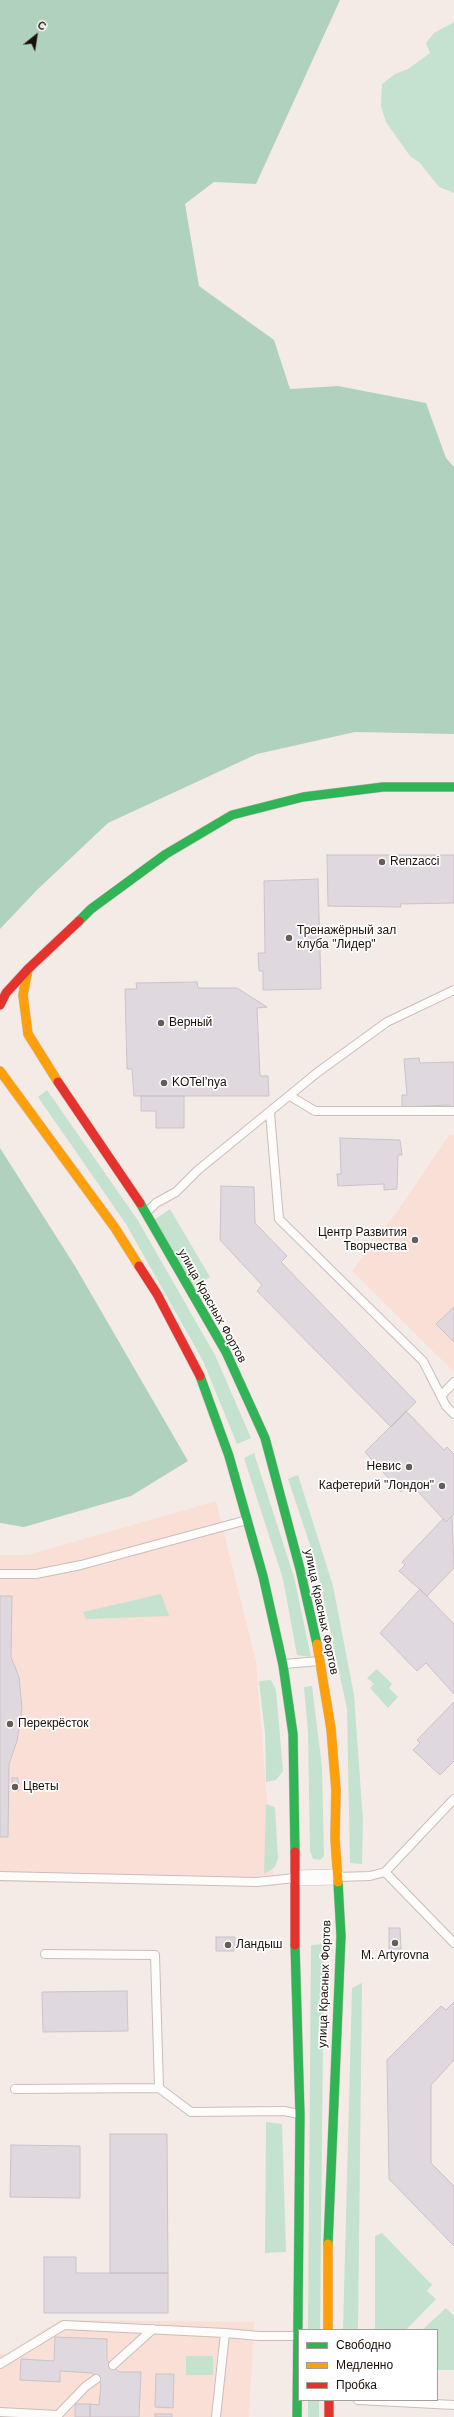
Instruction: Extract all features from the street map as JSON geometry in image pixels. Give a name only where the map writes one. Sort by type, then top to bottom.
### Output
[{"type":"street","points":[[0,1005],[6,993],[28,968],[91,909],[166,854],[232,815],[303,797],[383,787],[454,787]]},
{"type":"street","name":"улица Красных Фортов","points":[[28,968],[23,995],[28,1034],[35,1048],[146,1212],[226,1352],[265,1438],[300,1569],[321,1661],[333,1744],[336,1790],[337,1877],[341,1936],[328,2212],[328,2329]]},
{"type":"street","name":"улица Красных Фортов","points":[[0,1071],[115,1228],[157,1294],[196,1366],[229,1456],[248,1520],[283,1664],[293,1734],[296,1878],[300,2114],[297,2417]]},
{"type":"street","points":[[296,1878],[337,1877]]},
{"type":"street","points":[[329,2401],[329,2417]]},
{"type":"lane","points":[[146,1212],[156,1203],[176,1192],[198,1170],[270,1113],[318,1072],[387,1022],[454,990]]},
{"type":"lane","points":[[290,1096],[315,1111],[454,1111]]},
{"type":"lane","points":[[270,1113],[279,1219],[423,1361],[446,1406],[454,1414]]},
{"type":"lane","points":[[441,1396],[454,1382]]},
{"type":"lane","points":[[0,1574],[36,1574],[80,1565],[248,1520]]},
{"type":"lane","points":[[283,1664],[321,1661]]},
{"type":"lane","points":[[337,1877],[370,1876],[385,1872],[454,1799]]},
{"type":"lane","points":[[385,1872],[454,1943]]},
{"type":"lane","points":[[0,1876],[257,1882],[296,1878]]},
{"type":"lane","points":[[45,1954],[154,1955],[159,2088]]},
{"type":"lane","points":[[15,2089],[159,2088],[192,2112],[284,2111],[300,2114]]},
{"type":"lane","points":[[0,2364],[64,2325],[258,2336],[297,2336]]},
{"type":"lane","points":[[113,2365],[153,2329]]},
{"type":"lane","points":[[216,2417],[225,2333]]},
{"type":"lane","points":[[0,2412],[58,2415],[86,2386],[96,2379]]},
{"type":"lane","points":[[377,2401],[454,2405]]},
{"type":"shaded area","name":"Центр Развития Творчества","points":[[449,1135],[454,1135],[454,1372],[352,1271],[399,1209]]},
{"type":"shaded area","points":[[216,1501],[256,1661],[274,1886],[0,1882],[0,1555],[28,1555]]},
{"type":"shaded area","points":[[60,2320],[254,2322],[249,2417],[0,2417],[0,2354],[6,2354]]},
{"type":"green space","points":[[0,0],[340,0],[256,184],[214,182],[185,204],[199,286],[274,340],[290,389],[338,386],[426,403],[446,458],[454,467],[454,734],[355,732],[257,754],[108,823],[37,890],[0,929]]},
{"type":"green space","points":[[454,22],[454,193],[439,187],[420,163],[410,156],[386,122],[381,106],[382,84],[395,74],[408,69],[430,53],[426,43],[434,33]]},
{"type":"green space","points":[[47,1090],[137,1219],[215,1355],[251,1438],[237,1444],[203,1361],[126,1224],[38,1097]]},
{"type":"green space","points":[[0,1148],[75,1266],[188,1461],[131,1496],[24,1527],[0,1523]]},
{"type":"green space","points":[[170,1209],[210,1277],[193,1287],[154,1220]]},
{"type":"green space","points":[[254,1453],[294,1577],[311,1657],[297,1655],[283,1579],[244,1458]]},
{"type":"green space","points":[[298,1475],[333,1586],[354,1695],[363,1821],[362,1864],[350,1863],[347,1709],[316,1563],[288,1479]]},
{"type":"green space","points":[[161,1594],[169,1616],[86,1619],[83,1612]]},
{"type":"green space","points":[[377,1669],[392,1684],[389,1688],[398,1697],[388,1708],[370,1688],[374,1684],[367,1678]]},
{"type":"green space","points":[[271,1680],[276,1690],[283,1771],[276,1780],[266,1782],[265,1733],[259,1681]]},
{"type":"green space","points":[[312,1686],[322,1767],[324,1856],[320,1860],[313,1859],[310,1851],[308,1732],[304,1687]]},
{"type":"green space","points":[[266,1804],[275,1807],[278,1858],[275,1867],[264,1874]]},
{"type":"green space","points":[[324,1944],[320,2329],[308,2329],[311,1945]]},
{"type":"green space","points":[[362,1983],[358,2329],[343,2329],[352,1988]]},
{"type":"green space","points":[[266,2122],[282,2124],[286,2252],[265,2253]]},
{"type":"green space","points":[[382,2233],[432,2285],[427,2291],[436,2299],[407,2329],[375,2329],[375,2236]]},
{"type":"green space","points":[[446,2308],[454,2316],[454,2370],[438,2370],[438,2329],[423,2329]]},
{"type":"green space","points":[[186,2356],[213,2356],[213,2375],[186,2375]]},
{"type":"green space","points":[[308,2401],[319,2401],[319,2417],[308,2417]]},
{"type":"building","points":[[327,855],[454,855],[454,903],[400,904],[401,907],[328,906]]},
{"type":"building","points":[[318,879],[321,989],[263,990],[263,971],[259,971],[258,953],[265,953],[264,881]]},
{"type":"building","points":[[197,982],[198,988],[237,988],[267,1007],[257,1008],[260,1076],[268,1076],[269,1096],[134,1096],[132,1069],[127,1069],[125,989],[137,989],[136,983]]},
{"type":"building","points":[[419,1058],[420,1063],[454,1062],[454,1108],[451,1109],[450,1105],[402,1107],[402,1095],[407,1095],[404,1059]]},
{"type":"building","points":[[141,1096],[184,1096],[184,1128],[156,1128],[156,1111],[141,1111]]},
{"type":"building","points":[[340,1138],[400,1140],[402,1155],[398,1155],[397,1189],[384,1190],[384,1184],[338,1186],[337,1174],[341,1174]]},
{"type":"building","points":[[221,1186],[254,1187],[255,1223],[287,1256],[281,1262],[416,1402],[391,1427],[257,1291],[262,1285],[220,1240]]},
{"type":"building","points":[[454,1307],[454,1342],[436,1324]]},
{"type":"building","points":[[406,1411],[444,1450],[447,1447],[454,1454],[454,1514],[446,1522],[411,1484],[401,1492],[365,1452]]},
{"type":"building","points":[[452,1516],[454,1568],[427,1596],[399,1571],[405,1565],[402,1562],[443,1519],[446,1522]]},
{"type":"building","points":[[420,1589],[454,1624],[454,1694],[426,1663],[417,1671],[380,1633]]},
{"type":"building","name":"Перекрёсток","points":[[0,1596],[12,1596],[11,1657],[19,1677],[22,1708],[17,1741],[9,1764],[8,1837],[0,1837]]},
{"type":"building","points":[[454,1702],[454,1761],[440,1775],[413,1750],[420,1743],[417,1740]]},
{"type":"building","name":"Цветы","points":[[12,1778],[18,1778],[19,1791],[13,1790]]},
{"type":"building","name":"M. Artyrovna","points":[[389,1928],[400,1928],[401,1949],[389,1949]]},
{"type":"building","points":[[216,1937],[235,1937],[234,1951],[216,1951]]},
{"type":"building","points":[[127,1991],[128,2031],[43,2032],[42,1992]]},
{"type":"building","points":[[454,2002],[454,2060],[431,2085],[431,2163],[454,2186],[454,2246],[389,2179],[387,2060],[441,2006],[446,2010]]},
{"type":"building","points":[[110,2134],[167,2134],[168,2273],[110,2273]]},
{"type":"building","points":[[11,2145],[80,2146],[80,2198],[10,2197]]},
{"type":"building","points":[[44,2257],[76,2257],[76,2273],[168,2273],[168,2313],[44,2313]]},
{"type":"building","points":[[55,2337],[107,2339],[107,2360],[119,2372],[141,2372],[139,2417],[90,2417],[90,2404],[99,2405],[101,2384],[92,2373],[60,2371],[60,2382],[20,2380],[21,2359],[54,2361]]},
{"type":"building","points":[[156,2374],[174,2374],[173,2408],[155,2407]]},
{"type":"building","points":[[75,2404],[90,2404],[90,2417],[75,2417]]},
{"type":"building","points":[[155,2414],[172,2414],[172,2417],[155,2417]]},
{"type":"traffic: fast","points":[[79,921],[91,909],[166,854],[232,815],[303,797],[383,787],[454,787]]},
{"type":"traffic: fast","points":[[140,1203],[226,1352],[265,1438],[300,1569],[317,1644]]},
{"type":"traffic: fast","points":[[200,1376],[229,1456],[263,1576],[283,1665],[293,1734],[295,1852]]},
{"type":"traffic: fast","points":[[328,2244],[341,1936],[338,1882]]},
{"type":"traffic: fast","points":[[295,1945],[300,2115],[297,2417]]},
{"type":"traffic: slow","points":[[28,969],[23,995],[28,1034],[58,1082]]},
{"type":"traffic: slow","points":[[0,1071],[115,1228],[139,1266]]},
{"type":"traffic: slow","points":[[317,1644],[331,1729],[336,1790],[335,1839],[338,1882]]},
{"type":"traffic: slow","points":[[328,2244],[328,2329]]},
{"type":"traffic: jam","points":[[0,1005],[6,993],[28,969],[79,921]]},
{"type":"traffic: jam","points":[[58,1082],[140,1203]]},
{"type":"traffic: jam","points":[[139,1266],[157,1294],[200,1376]]},
{"type":"traffic: jam","points":[[295,1852],[295,1945]]},
{"type":"traffic: jam","points":[[329,2401],[329,2417]]},
{"type":"place","name":"Renzacci","points":[[382,862]]},
{"type":"place","name":"Тренажёрный зал клуба \"Лидер\"","points":[[289,938]]},
{"type":"place","name":"Верный","points":[[161,1023]]},
{"type":"place","name":"KOTel’nya","points":[[164,1083]]},
{"type":"place","name":"Центр Развития Творчества","points":[[415,1240]]},
{"type":"place","name":"Невис","points":[[409,1467]]},
{"type":"place","name":"Кафетерий \"Лондон\"","points":[[442,1486]]},
{"type":"place","name":"Перекрёсток","points":[[10,1724]]},
{"type":"place","name":"Цветы","points":[[15,1787]]},
{"type":"place","name":"M. Artyrovna","points":[[395,1943]]},
{"type":"place","name":"Ландыш","points":[[228,1945]]}]
